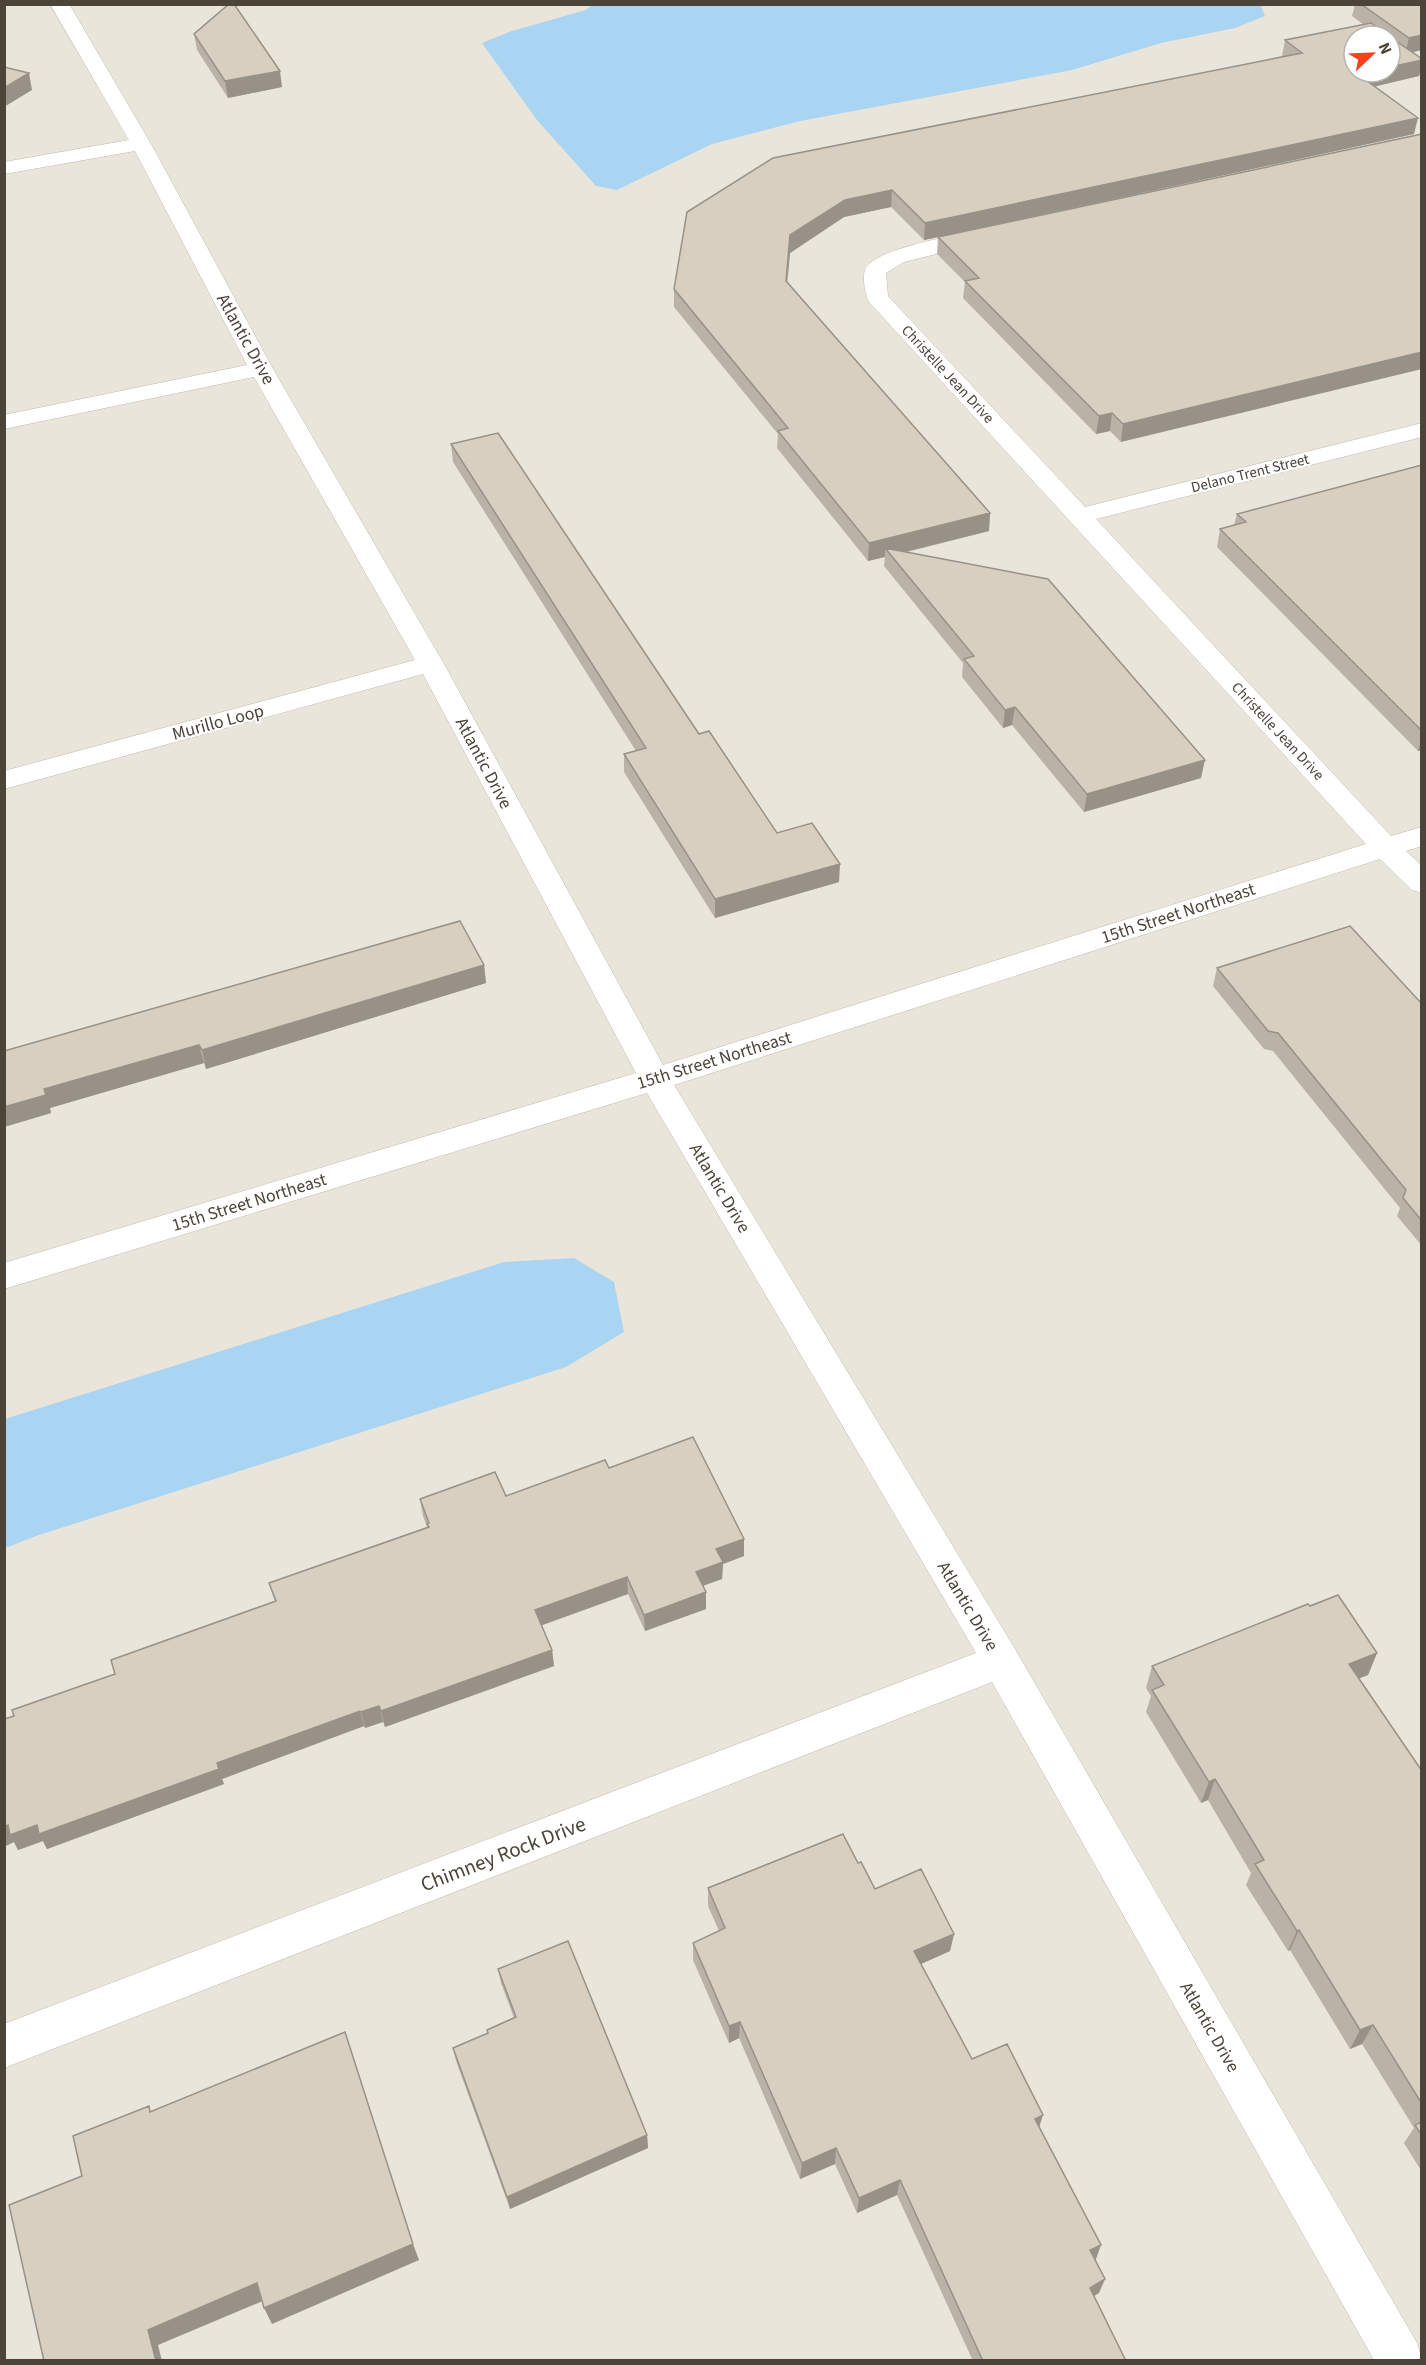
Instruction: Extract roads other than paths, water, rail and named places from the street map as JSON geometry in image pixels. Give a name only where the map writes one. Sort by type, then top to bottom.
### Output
[{"type":"street","name":"Atlantic Drive","points":[[59,4],[141,144],[261,369],[431,664],[655,1079],[1001,1661],[1400,2361]]},
{"type":"street","points":[[4,168],[141,144]]},
{"type":"street","name":"Christelle Jean Drive","points":[[1003,231],[896,257],[875,270],[877,297],[1385,847],[1422,883]]},
{"type":"street","points":[[4,422],[261,369]]},
{"type":"street","name":"Delano Trent Street","points":[[1079,516],[1422,430]]},
{"type":"street","name":"Murillo Loop","points":[[4,780],[431,664]]},
{"type":"street","name":"15th Street Northeast","points":[[4,1276],[655,1079],[1422,836]]},
{"type":"street","name":"Chimney Rock Drive","points":[[4,2046],[1001,1661]]},
{"type":"water","points":[[594,4],[1260,4],[1265,16],[1235,28],[1161,43],[1072,70],[800,121],[712,144],[617,190],[596,186],[537,120],[482,43],[512,31],[586,10]]},
{"type":"water","points":[[574,1258],[614,1282],[624,1332],[566,1367],[39,1535],[5,1548],[5,1419],[504,1262]]}]
